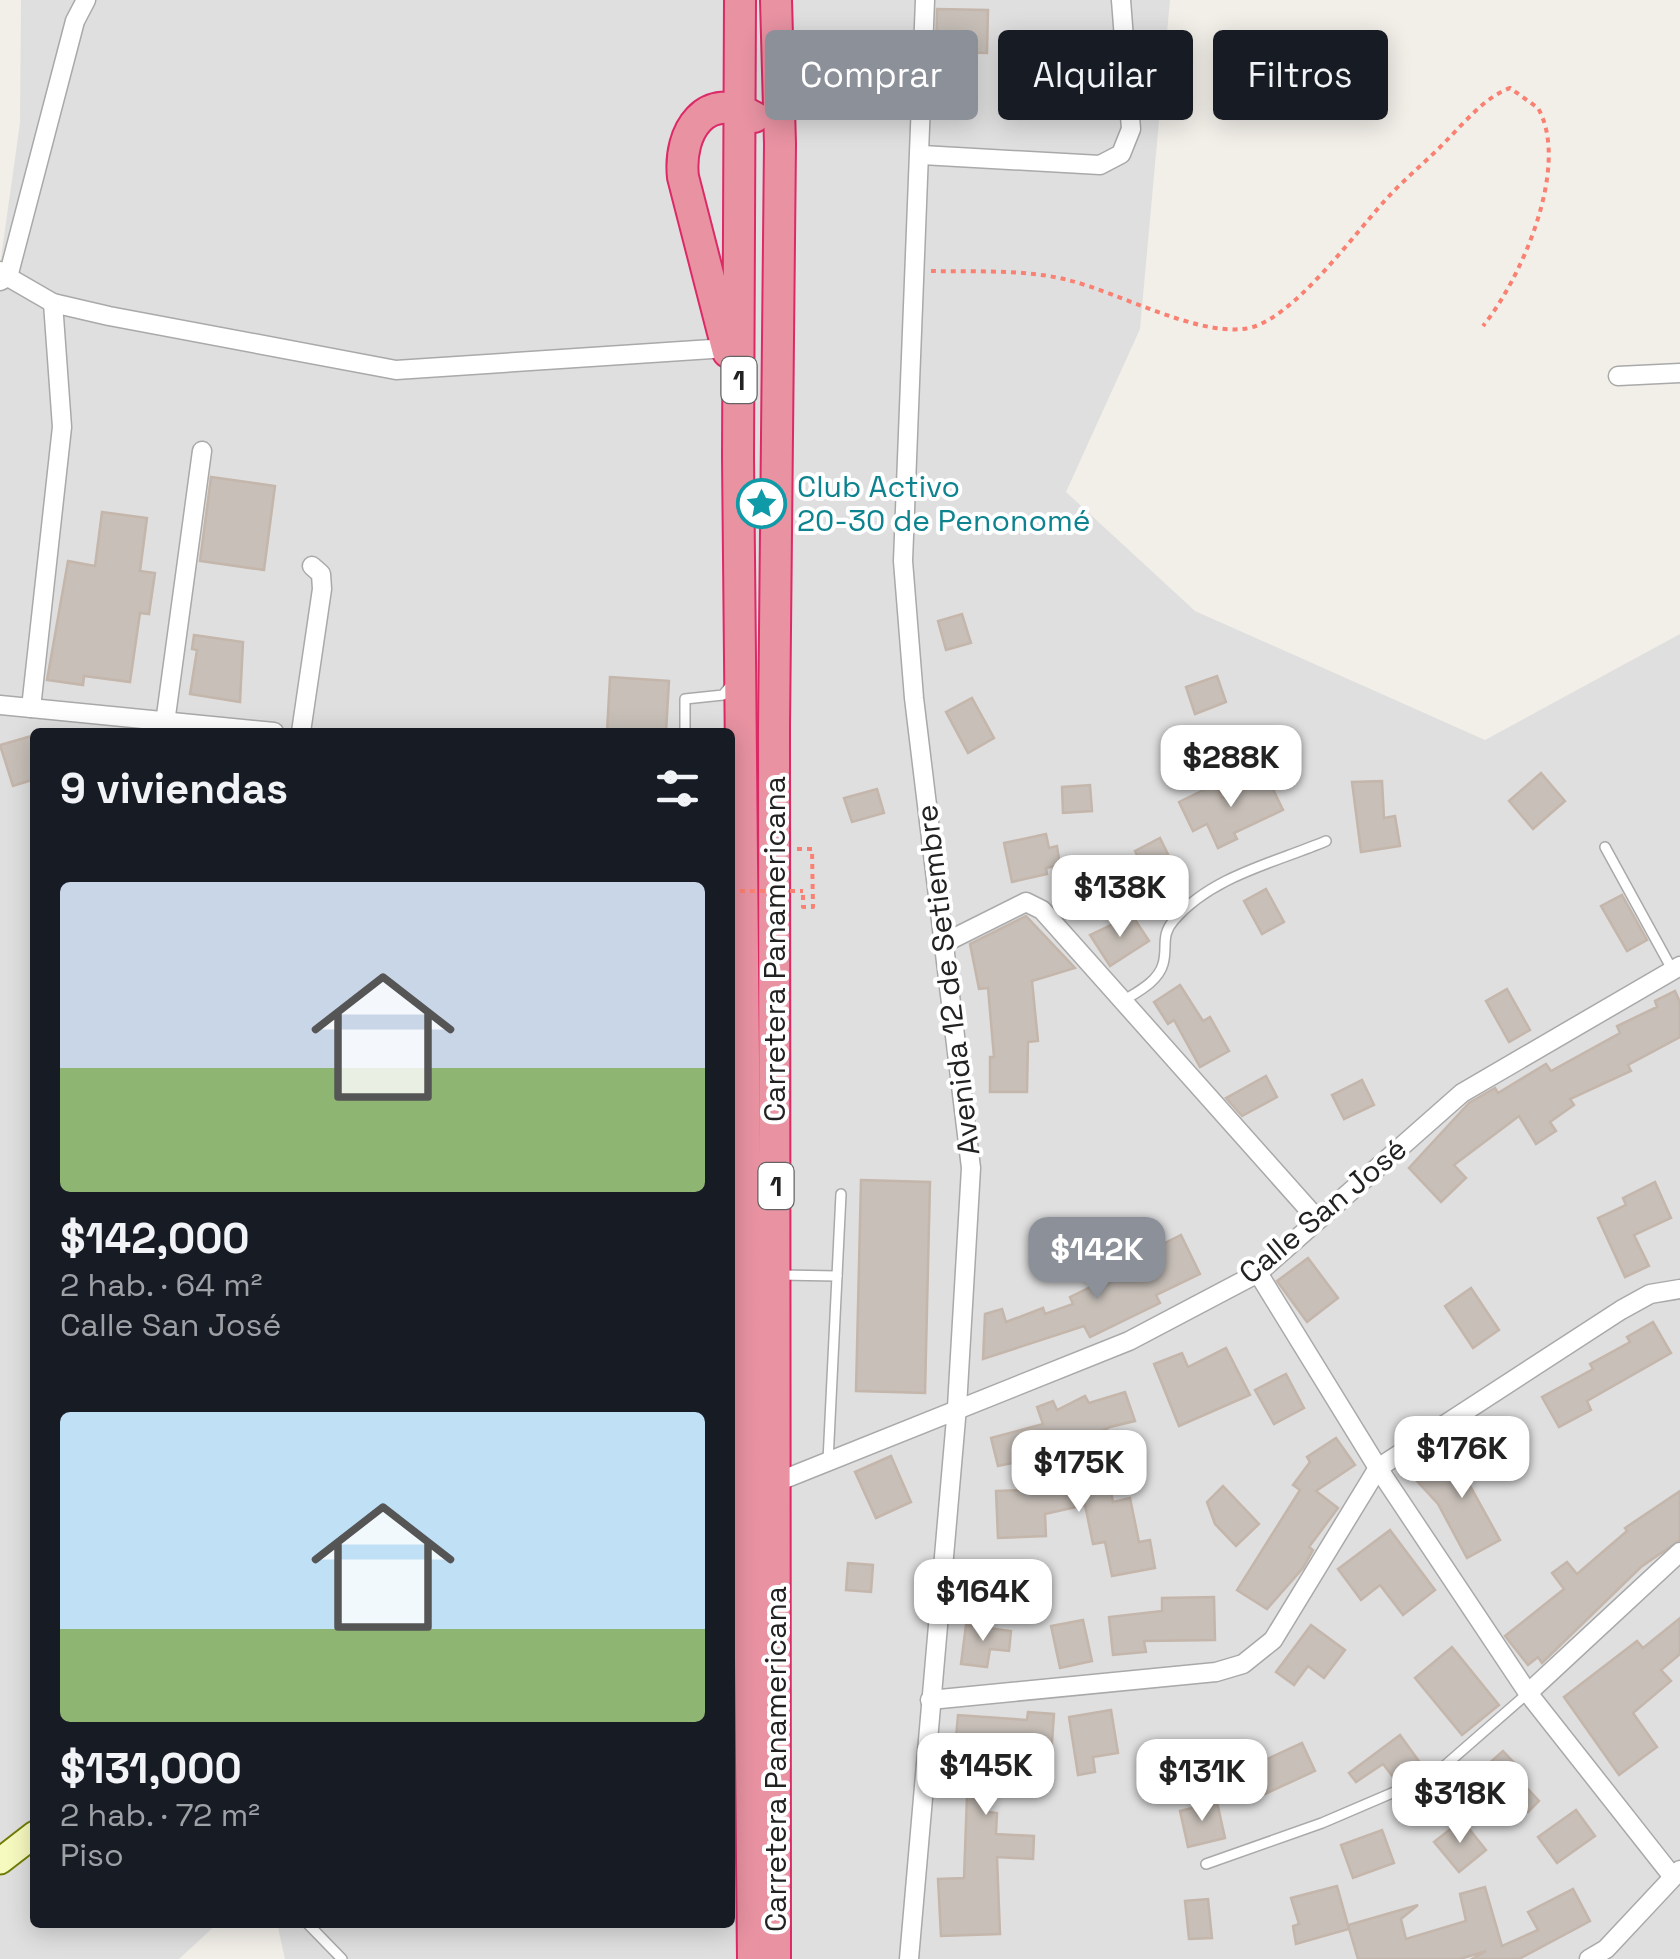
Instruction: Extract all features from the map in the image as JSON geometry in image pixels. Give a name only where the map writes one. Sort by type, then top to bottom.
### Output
[{"type":"highway","name":"Carretera Panamericana","points":[[740,0],[741,672],[736,762],[752,1484],[753,1959]]},
{"type":"highway","name":"Carretera Panamericana","points":[[752,1484],[766,1472],[778,1448],[774,728],[780,144],[776,0]]},
{"type":"highway","points":[[740,408],[683,177],[681,151],[683,139],[698,119],[718,110],[739,110],[758,120],[780,144]]},
{"type":"highway","points":[[736,762],[760,754],[774,728]]},
{"type":"highway","name":"Carretera Panamericana","points":[[752,1484],[775,1959]]},
{"type":"street","points":[[86,0],[75,21],[3,276],[53,303],[396,370],[727,348]]},
{"type":"street","name":"Avenida 12 de Setiembre","points":[[909,1959],[957,1407],[971,1168],[914,698],[903,561],[926,0]]},
{"type":"street","points":[[922,156],[1100,165],[1121,154],[1132,129],[1121,0]]},
{"type":"street","points":[[30,708],[61,446],[53,303]]},
{"type":"street","points":[[1618,376],[1680,373]]},
{"type":"street","points":[[165,723],[202,452]]},
{"type":"street","points":[[302,728],[322,589],[321,574],[312,566]]},
{"type":"street","points":[[0,705],[198,728]]},
{"type":"street","points":[[944,944],[1026,902],[1042,910],[1318,1220]]},
{"type":"street","name":"Calle San José","points":[[752,1484],[828,1461],[1129,1342],[1258,1273],[1462,1093],[1677,968]]},
{"type":"street","points":[[1258,1273],[1378,1468],[1528,1692],[1677,1873],[1606,1950],[1589,1959]]},
{"type":"street","points":[[930,1700],[1216,1672],[1242,1664],[1273,1640],[1378,1468],[1621,1310],[1650,1294],[1680,1288]]},
{"type":"street","points":[[1528,1692],[1680,1552]]},
{"type":"street","points":[[0,1861],[30,1838]]},
{"type":"lane","points":[[685,728],[686,699],[723,695],[741,672]]},
{"type":"lane","points":[[1123,1001],[1156,975],[1163,965],[1167,931],[1194,902],[1224,880],[1326,841]]},
{"type":"lane","points":[[1605,848],[1677,968]]},
{"type":"lane","points":[[828,1461],[841,1194]]},
{"type":"lane","points":[[776,1275],[837,1276]]},
{"type":"lane","points":[[1206,1864],[1322,1823],[1434,1775],[1528,1692]]},
{"type":"lane","points":[[312,1928],[342,1959]]},
{"type":"path","points":[[917,271],[1052,277],[1132,299],[1206,327],[1252,328],[1290,305],[1338,252],[1352,243],[1389,196],[1481,106],[1510,88],[1532,101],[1543,116],[1546,170],[1540,210],[1524,257],[1504,298],[1483,326]]},
{"type":"path","points":[[735,891],[803,891],[803,907],[813,907],[812,849]]},
{"type":"shaded area","points":[[21,0],[1170,0],[1167,30],[998,30],[998,120],[1159,120],[1140,329],[1066,492],[1195,611],[1485,740],[1680,634],[1680,1959],[285,1959],[278,1928],[735,1928],[735,728],[30,728],[30,1928],[213,1928],[179,1959],[0,1959],[0,265],[20,123]]},
{"type":"building","points":[[937,9],[988,10],[987,53],[978,53],[978,30],[937,30]]},
{"type":"building","points":[[211,477],[275,486],[264,570],[200,561]]},
{"type":"building","points":[[102,512],[147,518],[140,571],[155,573],[149,614],[140,613],[130,682],[84,676],[83,685],[47,680],[68,561],[95,566]]},
{"type":"building","points":[[962,614],[971,643],[946,650],[938,621]]},
{"type":"building","points":[[194,635],[243,642],[240,702],[190,694],[197,650],[192,649]]},
{"type":"building","points":[[1217,676],[1226,702],[1195,714],[1186,687]]},
{"type":"building","points":[[610,677],[669,681],[666,728],[607,728]]},
{"type":"building","points":[[972,698],[994,738],[968,753],[946,712]]},
{"type":"building","points":[[30,736],[30,781],[13,786],[0,745]]},
{"type":"building","points":[[1541,773],[1565,801],[1533,829],[1509,801]]},
{"type":"building","points":[[1267,777],[1283,810],[1234,833],[1237,839],[1218,848],[1207,824],[1193,831],[1179,802],[1216,784],[1222,798]]},
{"type":"building","points":[[1382,781],[1384,818],[1395,816],[1400,846],[1361,852],[1352,782]]},
{"type":"building","points":[[1090,785],[1092,811],[1063,813],[1062,787]]},
{"type":"building","points":[[877,789],[884,813],[852,822],[844,798]]},
{"type":"building","points":[[1046,834],[1049,848],[1057,846],[1060,865],[1046,868],[1047,874],[1012,882],[1004,843]]},
{"type":"building","points":[[1160,838],[1180,879],[1155,891],[1135,851]]},
{"type":"building","points":[[1266,889],[1284,922],[1262,934],[1244,901]]},
{"type":"building","points":[[1622,895],[1647,940],[1627,951],[1601,906]]},
{"type":"building","points":[[1132,915],[1149,941],[1110,966],[1090,935]]},
{"type":"building","points":[[1026,916],[1075,968],[1032,981],[1038,1041],[1028,1042],[1027,1092],[990,1092],[990,1057],[994,1057],[988,988],[979,989],[970,944]]},
{"type":"building","points":[[1180,985],[1203,1021],[1210,1017],[1229,1051],[1200,1067],[1174,1020],[1168,1024],[1154,1002]]},
{"type":"building","points":[[1507,989],[1530,1030],[1509,1042],[1486,1001]]},
{"type":"building","points":[[1675,991],[1680,1002],[1680,1037],[1628,1065],[1631,1071],[1570,1099],[1574,1105],[1550,1122],[1556,1131],[1536,1144],[1519,1116],[1454,1165],[1466,1178],[1441,1202],[1409,1168],[1469,1103],[1495,1088],[1498,1093],[1546,1064],[1551,1071],[1620,1033],[1617,1026],[1657,1007],[1655,1001]]},
{"type":"building","points":[[1266,1076],[1277,1097],[1242,1116],[1226,1098]]},
{"type":"building","points":[[1362,1080],[1374,1105],[1344,1119],[1332,1095]]},
{"type":"building","points":[[861,1180],[930,1182],[925,1393],[856,1391]]},
{"type":"building","points":[[1655,1182],[1671,1218],[1634,1235],[1649,1266],[1625,1277],[1598,1218],[1626,1205],[1623,1198]]},
{"type":"building","points":[[1181,1235],[1200,1274],[1156,1295],[1160,1303],[1090,1337],[1084,1326],[983,1359],[985,1314],[1002,1309],[1006,1322],[1043,1308],[1045,1314],[1073,1304],[1070,1297],[1154,1256],[1151,1250]]},
{"type":"building","points":[[1308,1258],[1338,1298],[1307,1322],[1277,1281]]},
{"type":"building","points":[[1471,1288],[1499,1330],[1473,1348],[1445,1306]]},
{"type":"building","points":[[1653,1322],[1671,1353],[1587,1401],[1591,1410],[1559,1427],[1542,1397],[1593,1369],[1590,1364],[1630,1342],[1627,1337]]},
{"type":"building","points":[[1226,1348],[1250,1395],[1179,1426],[1154,1364],[1182,1353],[1188,1367]]},
{"type":"building","points":[[1286,1374],[1304,1408],[1274,1424],[1255,1390]]},
{"type":"building","points":[[1125,1392],[1135,1421],[1110,1427],[1054,1454],[998,1466],[991,1438],[1043,1424],[1037,1407],[1053,1401],[1057,1410],[1085,1396],[1089,1403]]},
{"type":"building","points":[[1336,1438],[1355,1465],[1316,1491],[1338,1508],[1309,1547],[1313,1550],[1303,1568],[1267,1609],[1237,1590],[1300,1490],[1293,1485],[1310,1462],[1307,1457]]},
{"type":"building","points":[[1472,1446],[1487,1471],[1468,1482],[1500,1540],[1467,1558],[1438,1504],[1417,1481]]},
{"type":"building","points":[[891,1456],[911,1502],[876,1518],[855,1472]]},
{"type":"building","points":[[1104,1460],[1113,1502],[1130,1498],[1139,1542],[1150,1540],[1155,1568],[1112,1576],[1105,1542],[1093,1544],[1085,1505],[1045,1514],[1046,1536],[998,1538],[996,1491],[1063,1489],[1058,1470]]},
{"type":"building","points":[[1223,1486],[1259,1524],[1236,1546],[1215,1524],[1207,1502]]},
{"type":"building","points":[[1680,1491],[1680,1540],[1641,1567],[1542,1663],[1538,1657],[1528,1665],[1505,1636],[1564,1589],[1552,1573],[1567,1562],[1577,1574],[1627,1531],[1625,1528]]},
{"type":"building","points":[[1390,1530],[1435,1590],[1403,1615],[1380,1585],[1361,1600],[1338,1569]]},
{"type":"building","points":[[848,1563],[873,1565],[871,1592],[846,1590]]},
{"type":"building","points":[[1214,1597],[1215,1640],[1144,1641],[1146,1652],[1113,1655],[1109,1617],[1162,1611],[1162,1598]]},
{"type":"building","points":[[1680,1618],[1680,1654],[1661,1670],[1671,1681],[1633,1713],[1657,1747],[1619,1775],[1564,1697],[1637,1641],[1643,1648]]},
{"type":"building","points":[[1083,1620],[1092,1661],[1060,1668],[1051,1626]]},
{"type":"building","points":[[966,1625],[1011,1631],[1009,1651],[990,1649],[987,1667],[961,1664]]},
{"type":"building","points":[[1311,1625],[1345,1650],[1324,1678],[1308,1666],[1294,1685],[1276,1672]]},
{"type":"building","points":[[1452,1647],[1499,1705],[1462,1735],[1415,1678]]},
{"type":"building","points":[[1111,1710],[1118,1753],[1093,1757],[1095,1772],[1078,1775],[1069,1717]]},
{"type":"building","points":[[1028,1712],[1054,1714],[1051,1756],[1005,1753],[1005,1760],[993,1759],[988,1812],[997,1813],[996,1834],[1034,1836],[1033,1859],[997,1857],[1000,1934],[941,1936],[938,1879],[964,1878],[967,1795],[951,1793],[958,1715],[1027,1720]]},
{"type":"building","points":[[1400,1735],[1421,1764],[1397,1782],[1383,1764],[1356,1782],[1349,1773]]},
{"type":"building","points":[[1302,1743],[1315,1771],[1265,1794],[1252,1766]]},
{"type":"building","points":[[1503,1751],[1518,1767],[1512,1772],[1539,1801],[1528,1812],[1486,1766]]},
{"type":"building","points":[[1217,1802],[1225,1838],[1188,1847],[1180,1811]]},
{"type":"building","points":[[1576,1810],[1595,1836],[1557,1863],[1538,1837]]},
{"type":"building","points":[[1462,1820],[1486,1850],[1459,1872],[1434,1842]]},
{"type":"building","points":[[1382,1830],[1394,1863],[1353,1878],[1341,1845]]},
{"type":"building","points":[[1337,1886],[1349,1929],[1296,1944],[1293,1926],[1299,1924],[1291,1898]]},
{"type":"building","points":[[1485,1887],[1502,1946],[1538,1930],[1528,1912],[1573,1889],[1590,1921],[1519,1959],[1472,1959],[1486,1951],[1460,1959],[1358,1959],[1348,1925],[1418,1905],[1401,1919],[1406,1939],[1466,1921],[1460,1894]]},
{"type":"building","points":[[1208,1899],[1212,1938],[1189,1939],[1185,1901]]},
{"type":"place","name":"Club Activo 20-30 de Penonomé","points":[[762,504]]}]
